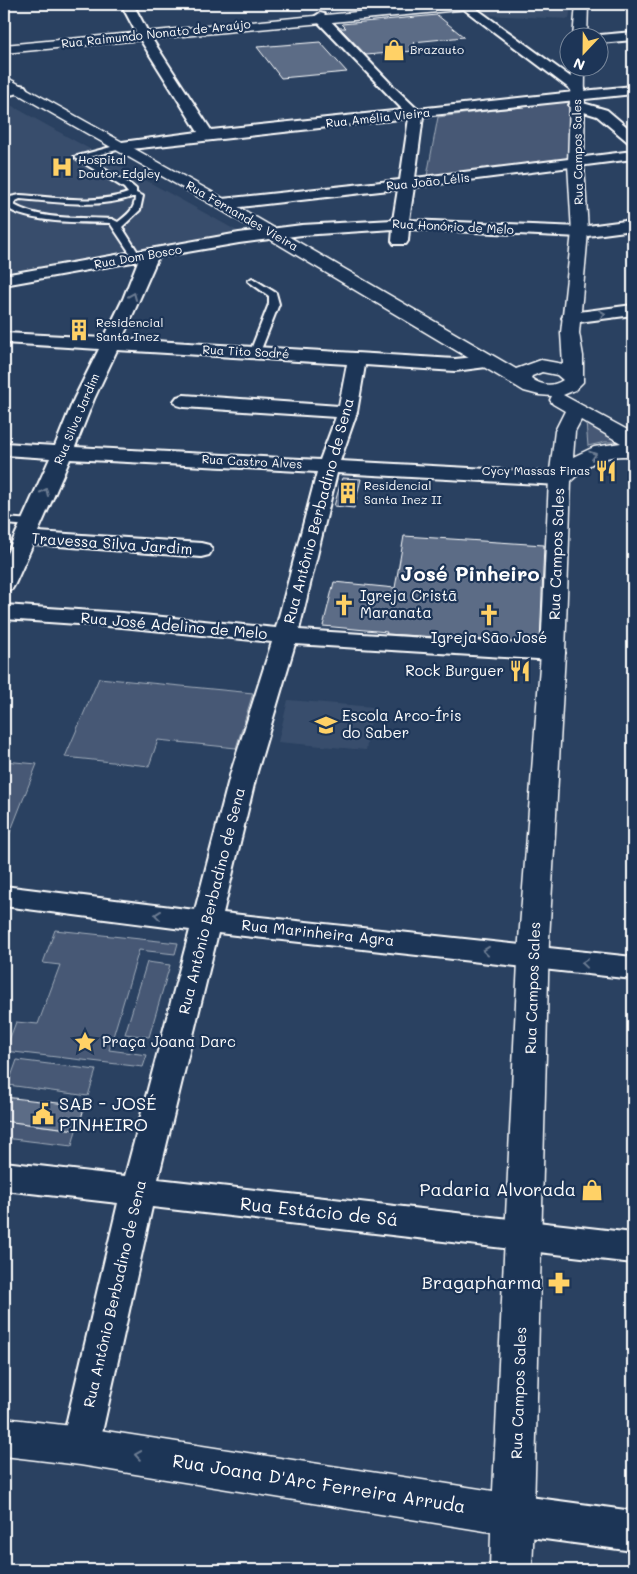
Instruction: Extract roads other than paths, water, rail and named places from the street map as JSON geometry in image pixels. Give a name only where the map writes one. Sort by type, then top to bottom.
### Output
[{"type":"street","points":[[126,4],[144,36],[207,135]]},
{"type":"street","name":"Rua Raimundo Nonato de Araújo","points":[[4,49],[444,4]]},
{"type":"street","points":[[464,4],[576,97],[602,113],[633,139]]},
{"type":"street","name":"Rua Raimundo Nonato de Araújo","points":[[316,18],[480,4]]},
{"type":"street","points":[[581,28],[582,4]]},
{"type":"street","points":[[316,18],[416,115],[407,184],[402,205],[400,242]]},
{"type":"street","points":[[610,38],[633,36]]},
{"type":"street","name":"Rua Campos Sales","points":[[511,1570],[515,1515],[534,958],[553,653],[560,479],[565,431],[574,394],[570,333],[580,232],[576,164],[577,78]]},
{"type":"street","name":"Rua Fernandes Vieira","points":[[4,80],[12,90],[122,146],[483,358],[533,380],[574,394],[633,441]]},
{"type":"street","name":"Rua Amélia Vieira","points":[[122,146],[207,135],[416,115],[633,90]]},
{"type":"street","name":"Rua João Lélis","points":[[222,204],[576,164],[633,155]]},
{"type":"street","name":"Rua Honório de Melo","points":[[272,234],[335,227],[401,224],[580,232],[633,226]]},
{"type":"street","name":"Rua Dom Bosco","points":[[4,280],[272,234]]},
{"type":"street","name":"Rua Silva Jardim","points":[[4,584],[109,343],[132,299],[146,262],[144,256]]},
{"type":"street","points":[[571,318],[633,310]]},
{"type":"street","name":"Rua Tito Sodré","points":[[4,338],[449,364],[483,358]]},
{"type":"street","points":[[533,380],[573,356]]},
{"type":"street","name":"Rua Antônio Berbadino de Sena","points":[[80,1446],[138,1192],[244,772],[286,636],[328,467],[347,412],[357,359]]},
{"type":"street","points":[[555,367],[563,370],[574,394]]},
{"type":"street","points":[[184,401],[347,412]]},
{"type":"street","name":"Rua Castro Alves","points":[[4,448],[560,479]]},
{"type":"street","points":[[560,479],[582,459],[593,454],[614,450],[633,450]]},
{"type":"street","name":"Travessa Silva Jardim","points":[[28,530],[201,550]]},
{"type":"street","name":"Rua José Adelino de Melo","points":[[4,612],[122,620],[286,636],[553,653]]},
{"type":"street","name":"Rua Marinheira Agra","points":[[4,896],[207,922],[328,933],[633,968]]},
{"type":"street","name":"Rua Estácio de Sá","points":[[4,1176],[524,1234],[633,1248]]},
{"type":"street","name":"Rua Joana D'Arc Ferreira Arruda","points":[[4,1436],[80,1446],[515,1515],[633,1531]]},
{"type":"lane","points":[[122,146],[78,157],[80,160],[127,186],[133,192],[132,194]]},
{"type":"lane","points":[[118,226],[132,216],[138,208],[140,203],[139,196],[132,194],[113,199],[92,201],[20,197],[13,199],[9,206],[18,211],[50,218],[106,219],[118,226],[121,233],[144,256]]},
{"type":"lane","points":[[92,201],[106,211],[106,219]]},
{"type":"lane","points":[[252,281],[273,295],[274,304],[255,352]]},
{"type":"lane","name":"Travessa Silva Jardim","points":[[4,521],[28,530]]},
{"type":"place","name":"Brazauto","points":[[394,50]]},
{"type":"place","name":"Hospital Doutor Edgley","points":[[62,167]]},
{"type":"place","name":"Residencial Santa Inez","points":[[79,330]]},
{"type":"place","name":"Cycy Massas Finas","points":[[606,471]]},
{"type":"place","name":"Residencial Santa Inez II","points":[[348,493]]},
{"type":"place","name":"Igreja Cristã Maranata","points":[[344,605]]},
{"type":"place","name":"Igreja São José","points":[[489,615]]},
{"type":"place","name":"Rock Burguer","points":[[520,671]]},
{"type":"place","name":"Escola Arco-Íris do Saber","points":[[326,725]]},
{"type":"place","name":"Praça Joana Darc","points":[[85,1042]]},
{"type":"place","name":"SAB - JOSÉ PINHEIRO","points":[[43,1114]]},
{"type":"place","name":"Padaria Alvorada","points":[[592,1190]]},
{"type":"place","name":"Bragapharma","points":[[559,1283]]},
{"type":"district","name":"José Pinheiro","points":[[470,574]]}]
